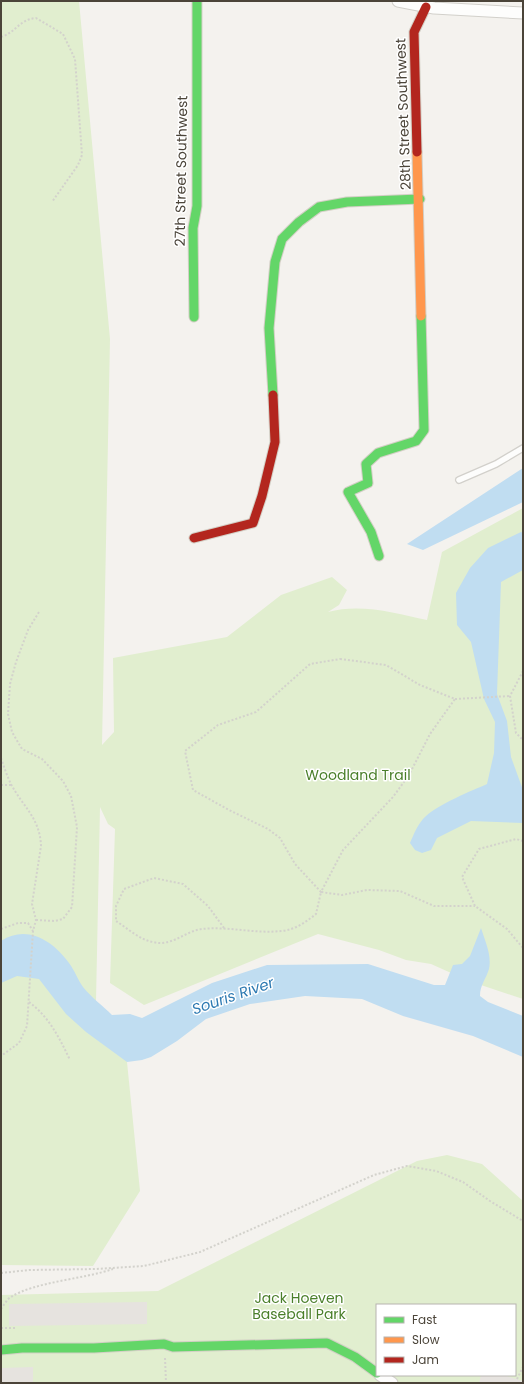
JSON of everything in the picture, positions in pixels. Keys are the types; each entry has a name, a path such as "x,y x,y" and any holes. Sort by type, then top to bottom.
{"street":[{"name":"27th Street Southwest","path":"194,317 193,228 197,206 198,1"},
{"path":"398,1 426,7 523,14"},
{"name":"28th Street Southwest","path":"379,556 371,532 348,492 368,483 366,464 378,453 416,441 424,430 419,265 420,199 414,32 426,7"},
{"path":"194,538 253,523 262,496 274,442 269,328 275,262 282,239 299,222 319,207 347,202 420,199"},
{"path":"1,1350 22,1348 94,1348 164,1344 173,1347 327,1343 355,1357 376,1372"},
{"path":"382,1376 392,1383"}],"lane":[{"path":"459,480 496,464 523,448"}],"path":[{"path":"1,37 10,33 23,21 36,18 63,34 75,59 82,154 78,165 52,202"},
{"path":"36,920 55,921 63,919 72,907 77,827 71,796 63,780 42,759 22,749 12,732 8,714 10,684 16,662 28,630 39,612"},
{"path":"475,906 434,906 400,891 367,890 342,895 321,892 295,864 280,838 268,829 228,810 193,790 185,751 218,724 256,712 310,664 340,659 386,665 420,685 455,699 510,696"},
{"path":"523,671 510,696 516,733 523,740"},
{"path":"224,928 208,906 183,884 154,878 124,889 116,906 116,921 132,932 153,942 173,941 200,929 224,928 282,931 301,925 316,914 321,892 343,850 397,791 409,774 430,734 455,699"},
{"path":"1,758 11,785 33,815 41,837 32,904 36,920 27,1026 19,1043 1,1056"},
{"path":"1,785 11,785"},
{"path":"523,841 516,839 479,849 462,877 475,906 507,929 523,948"},
{"path":"1,929 18,923 28,923 34,931"},
{"path":"29,1002 42,1012 56,1031 70,1060"},
{"path":"1,1273 29,1270 144,1266 200,1252 374,1175 407,1166 436,1171 463,1182 490,1202 523,1221"},
{"path":"1,1308 9,1298 21,1291 96,1275 116,1268"},
{"path":"1,1328 16,1328"},
{"path":"164,1344 166,1383"},
{"path":"517,1379 523,1367"}],"green space":[{"name":"Woodland Trail","path":"1,1 79,1 110,339 102,745 114,732 113,658 227,637 281,595 332,577 347,590 339,605 328,612 353,608 378,610 427,620 442,552 523,508 523,999 469,981 431,964 406,960 379,950 318,934 144,1005 110,983 115,829 108,824 100,807 96,1001 127,1062 140,1191 93,1266 1,1265"},
{"name":"Jack Hoeven Baseball Park","path":"447,1155 482,1164 523,1201 523,1383 1,1383 1,1295 158,1291 417,1161"}],"shaded area":[{"path":"147,1302 147,1324 9,1326 9,1304"},
{"path":"33,1367 33,1383 1,1383 1,1368"},
{"path":"481,1376 506,1376 523,1381 523,1383 479,1383"}],"water":[{"path":"523,468 523,502 423,550 407,544"},
{"path":"521,532 523,533 523,570 501,582 497,694 507,721 511,757 523,790 523,823 471,821 437,838 431,850 422,853 415,850 410,843 421,822 432,811 455,798 487,784 494,753 495,722 484,699 471,642 457,625 456,593 470,568 488,548"},
{"name":"Souris River","path":"481,928 488,948 490,964 488,973 483,982 480,996 488,1002 523,1016 523,1057 473,1036 403,1016 362,999 305,996 250,1004 206,1019 177,1041 151,1057 127,1062 86,1032 66,1014 39,979 17,976 1,983 1,941 11,936 20,934 39,937 63,955 83,987 112,1015 130,1014 142,1018 212,983 267,965 368,964 434,985 445,985 453,965 462,964 470,956"}],"traffic: fast":[{"path":"194,317 193,228 197,206 197,1"},
{"path":"273,395 269,328 275,262 282,239 299,222 319,207 347,202 420,199"},
{"path":"379,556 371,532 348,492 368,483 366,464 378,453 416,441 424,430 421,316"},
{"path":"1,1350 22,1348 94,1348 164,1344 173,1347 327,1343 355,1357 376,1372"}],"traffic: slow":[{"path":"417,152 421,316"}],"traffic: jam":[{"path":"417,152 414,32 426,7"},
{"path":"194,538 253,523 262,496 275,442 273,395"}]}
